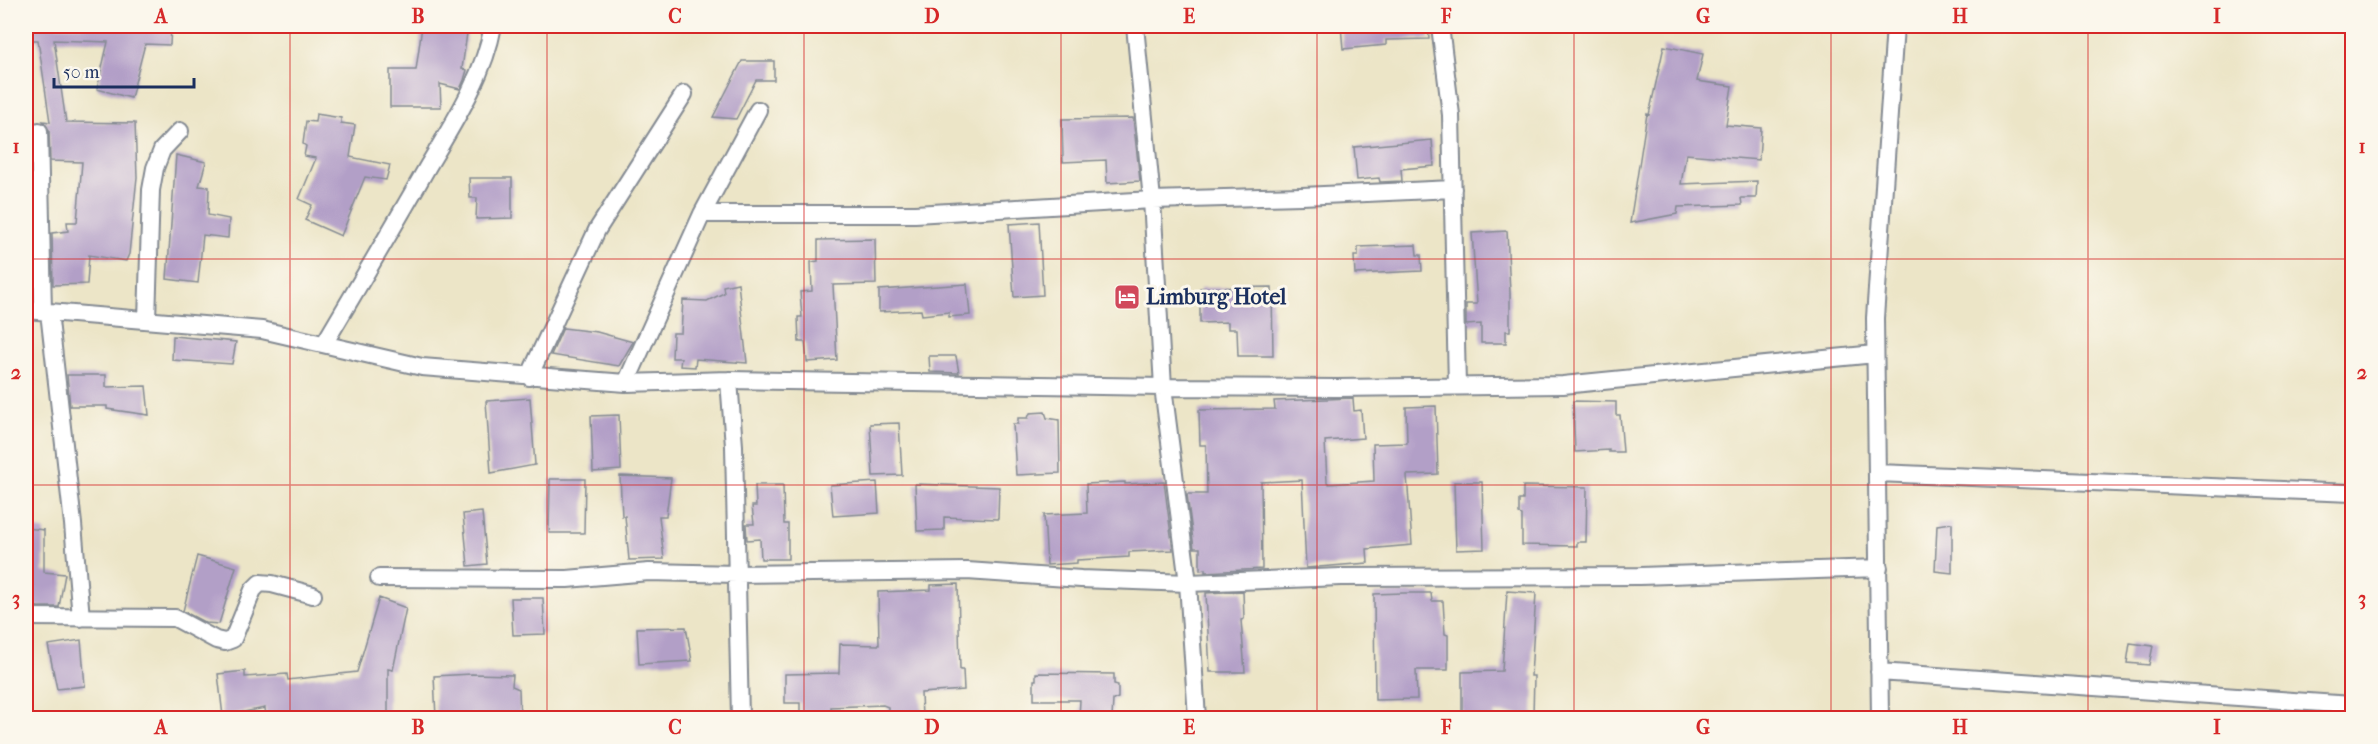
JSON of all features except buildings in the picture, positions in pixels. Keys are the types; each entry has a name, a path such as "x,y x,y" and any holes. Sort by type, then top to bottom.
{"street":[{"path":"324,344 473,85 486,56 493,26"},
{"path":"1135,26 1152,200 1163,387 1188,583 1197,718"},
{"path":"1440,26 1451,114 1457,386"},
{"path":"1880,718 1875,318 1895,26"},
{"path":"529,377 597,230 684,94"},
{"path":"626,383 702,214 758,110"},
{"path":"39,131 46,311 73,524 81,618"},
{"path":"147,320 152,190 155,168 162,150 180,131"},
{"path":"702,214 915,214 1152,200 1453,189"},
{"path":"26,310 262,330 422,368 626,383 729,380 1163,387 1563,385 1875,354"},
{"path":"729,380 734,446 740,718"},
{"path":"1878,472 2352,493"},
{"path":"379,578 567,579 649,572 737,574 967,571 1081,579 1188,583 1341,577 1640,576 1879,568"},
{"path":"26,617 175,618 216,640 225,642 233,639 253,590 260,583 313,595"},
{"path":"1879,672 2352,705"}],"place":[{"name":"Limburg Hotel","path":"1127,297"}]}
